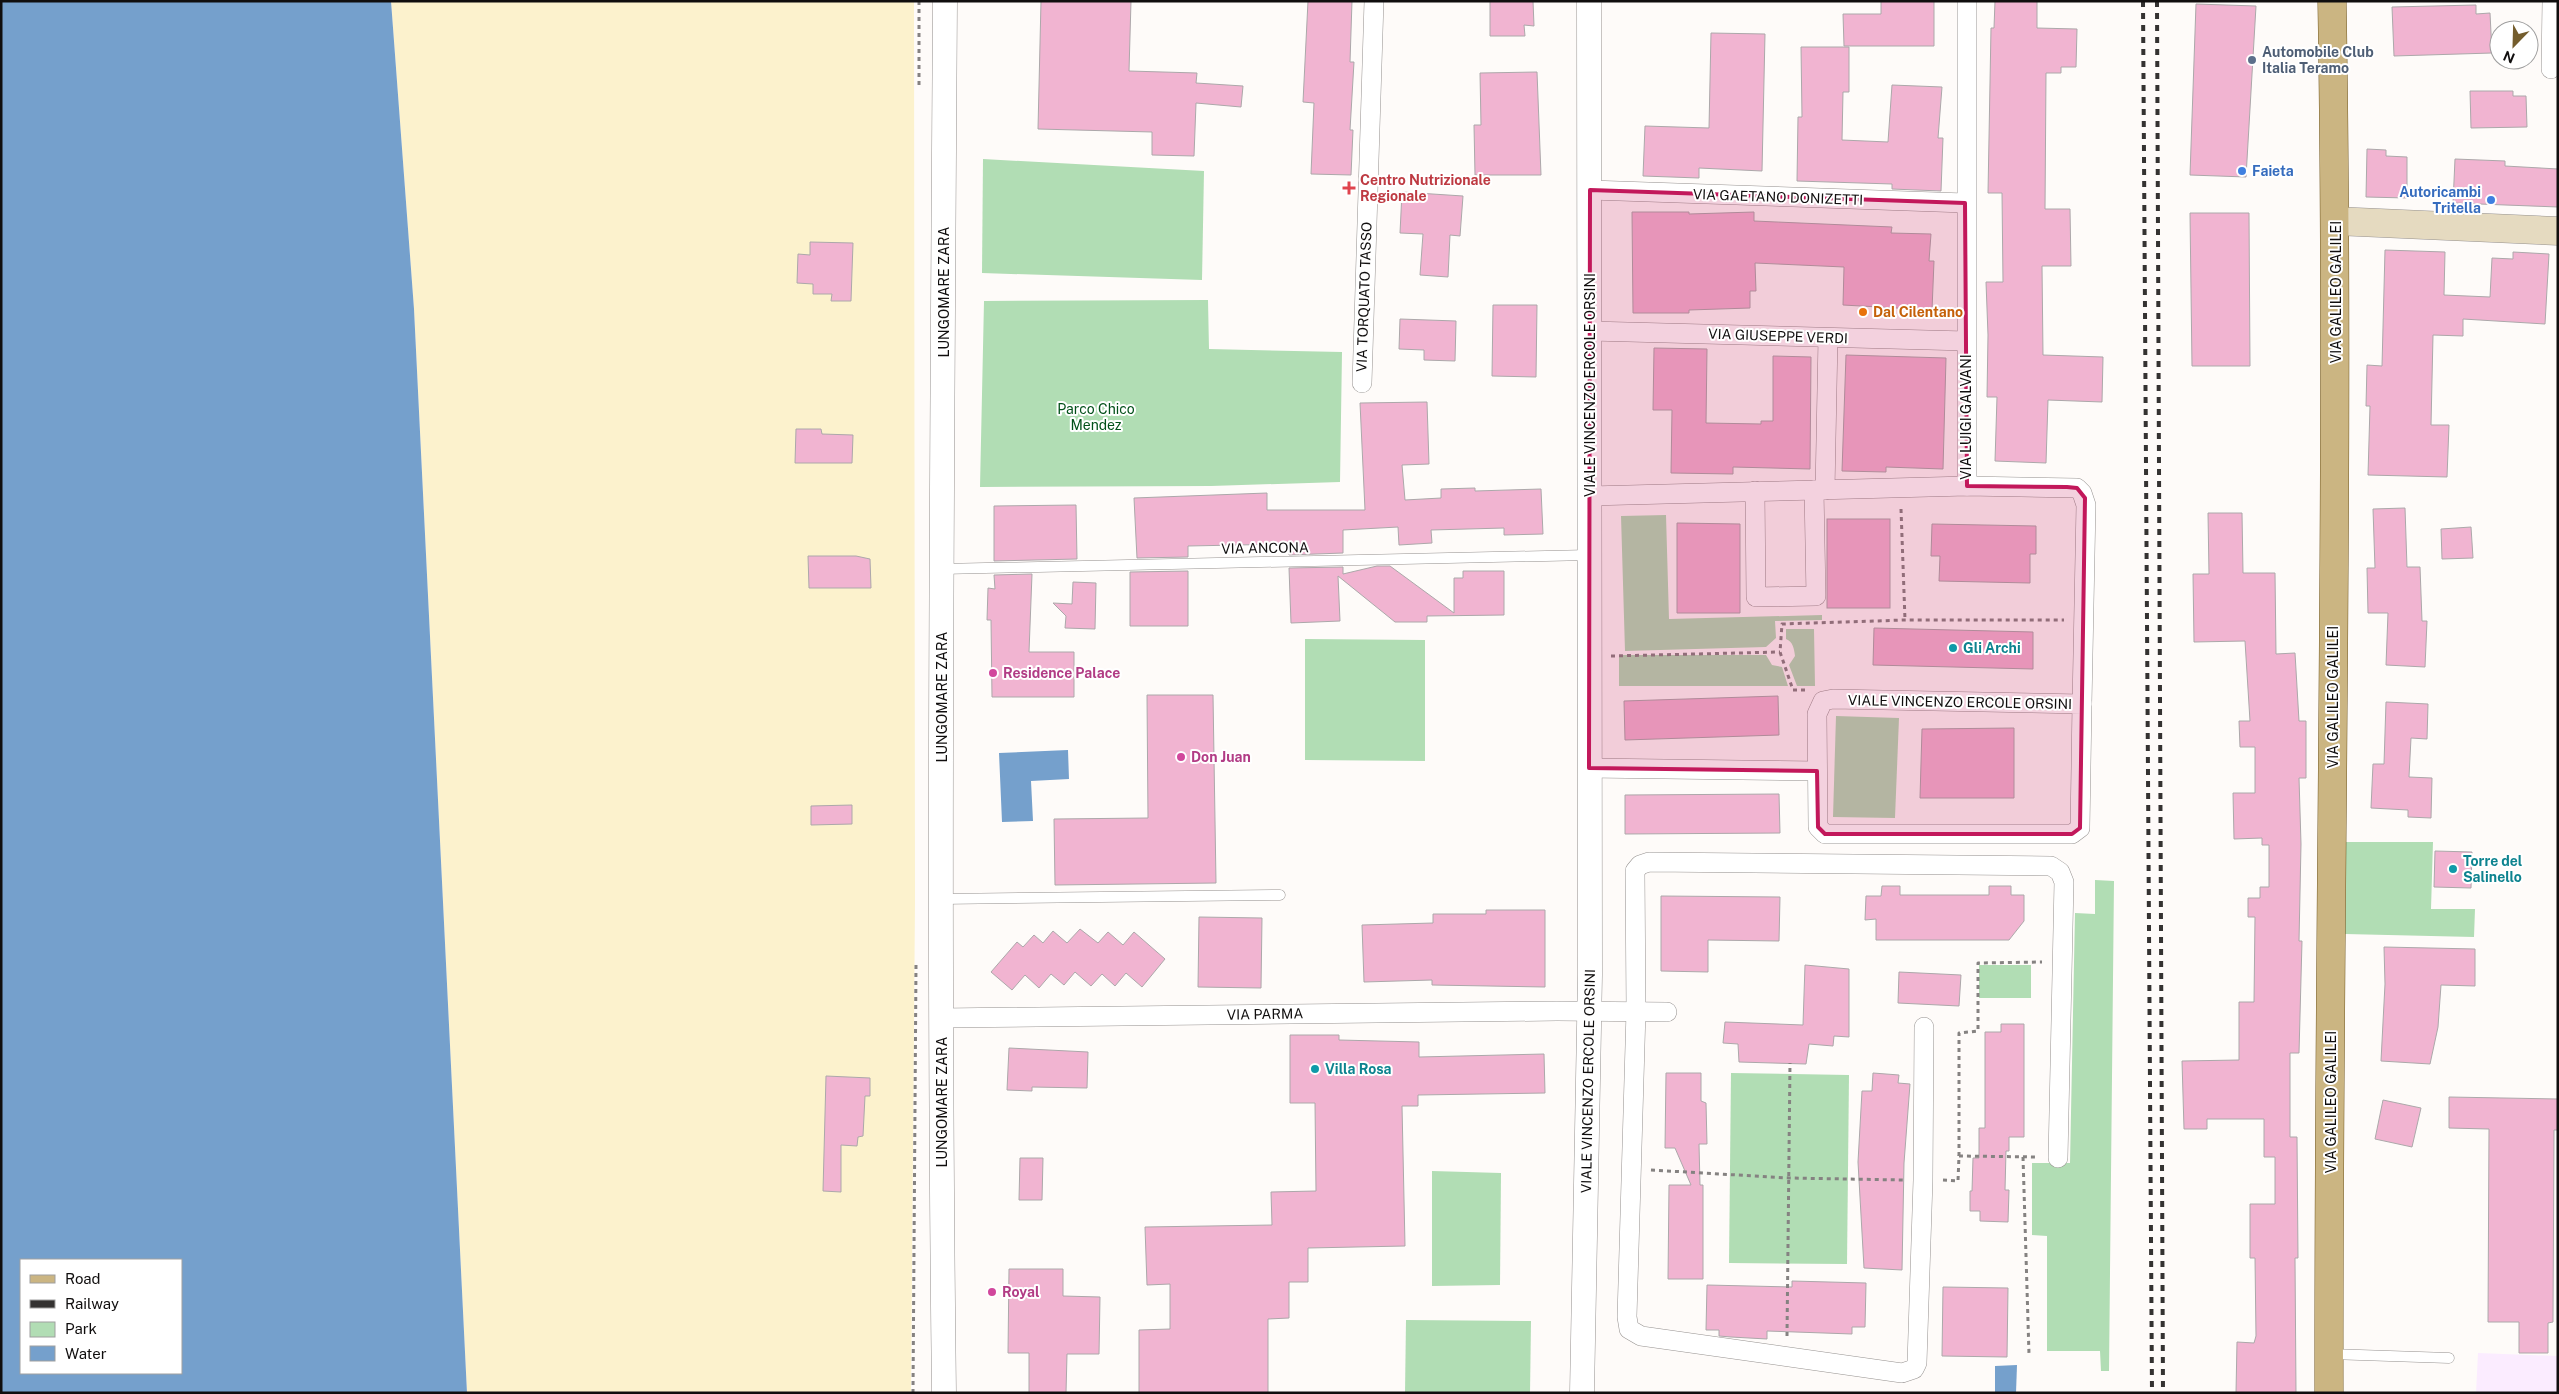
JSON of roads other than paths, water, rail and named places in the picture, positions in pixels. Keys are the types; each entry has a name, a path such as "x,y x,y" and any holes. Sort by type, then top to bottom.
{"main road":[{"name":"VIA GALILEO GALILEI","path":"2329,1393 2335,221 2332,1"},
{"path":"2335,221 2558,231"}],"street":[{"name":"LUNGOMARE ZARA","path":"944,1393 941,569 945,1"},
{"name":"VIA TORQUATO TASSO","path":"1362,383 1374,1"},
{"name":"VIALE VINCENZO ERCOLE ORSINI","path":"1582,1393 1589,1011 1590,190 1588,1"},
{"name":"VIA LUIGI GALVANI","path":"1590,496 1967,486 1966,203 1968,1"},
{"path":"2551,69 2552,1"},
{"name":"VIA GAETANO DONIZETTI","path":"1590,190 1966,203"},
{"name":"VIA GIUSEPPE VERDI","path":"1590,331 1966,341"},
{"path":"1755,491 1756,597 1816,596 1828,338"},
{"path":"1967,486 2066,487 2076,488 2082,492 2086,505 2082,704"},
{"name":"VIALE VINCENZO ERCOLE ORSINI","path":"1834,699 2082,704 2081,817 2080,828 2072,834 1825,834 1818,827 1817,714 1823,701 1834,699"},
{"path":"1589,768 1817,771"},
{"path":"1924,1027 1923,1180 1917,1363 1914,1369 1902,1373 1641,1336 1629,1329 1627,1317 1636,1011 1635,871 1640,865 1649,862 2052,866 2060,872 2064,882 2058,1158"},
{"name":"VIA PARMA","path":"942,1018 1589,1011 1667,1012"}],"lane":[{"name":"VIA ANCONA","path":"941,569 1589,556"},
{"path":"941,899 1280,895"},
{"path":"2329,1354 2449,1358"}],"water":[{"path":"1,1 391,1 414,309 467,1393 1,1393"},
{"path":"1068,750 1069,779 1031,781 1033,821 1002,822 999,753"},
{"path":"2017,1365 2016,1393 1995,1393 1995,1366"}],"railway":[{"path":"2143,1 2152,1393"},
{"path":"2157,1 2163,1393"}],"place":[{"name":"Automobile Club Italia Teramo","path":"2252,60"},
{"name":"Faieta","path":"2242,171"},
{"name":"Centro Nutrizionale Regionale","path":"1349,188"},
{"name":"Autoricambi Tritella","path":"2491,200"},
{"name":"Dal Cilentano","path":"1863,312"},
{"name":"Gli Archi","path":"1953,648"},
{"name":"Residence Palace","path":"993,673"},
{"name":"Don Juan","path":"1181,757"},
{"name":"Torre del Salinello","path":"2453,869"},
{"name":"Villa Rosa","path":"1315,1069"},
{"name":"Royal","path":"992,1292"}],"park label":[{"name":"Parco Chico Mendez","path":"1096,418"}]}
